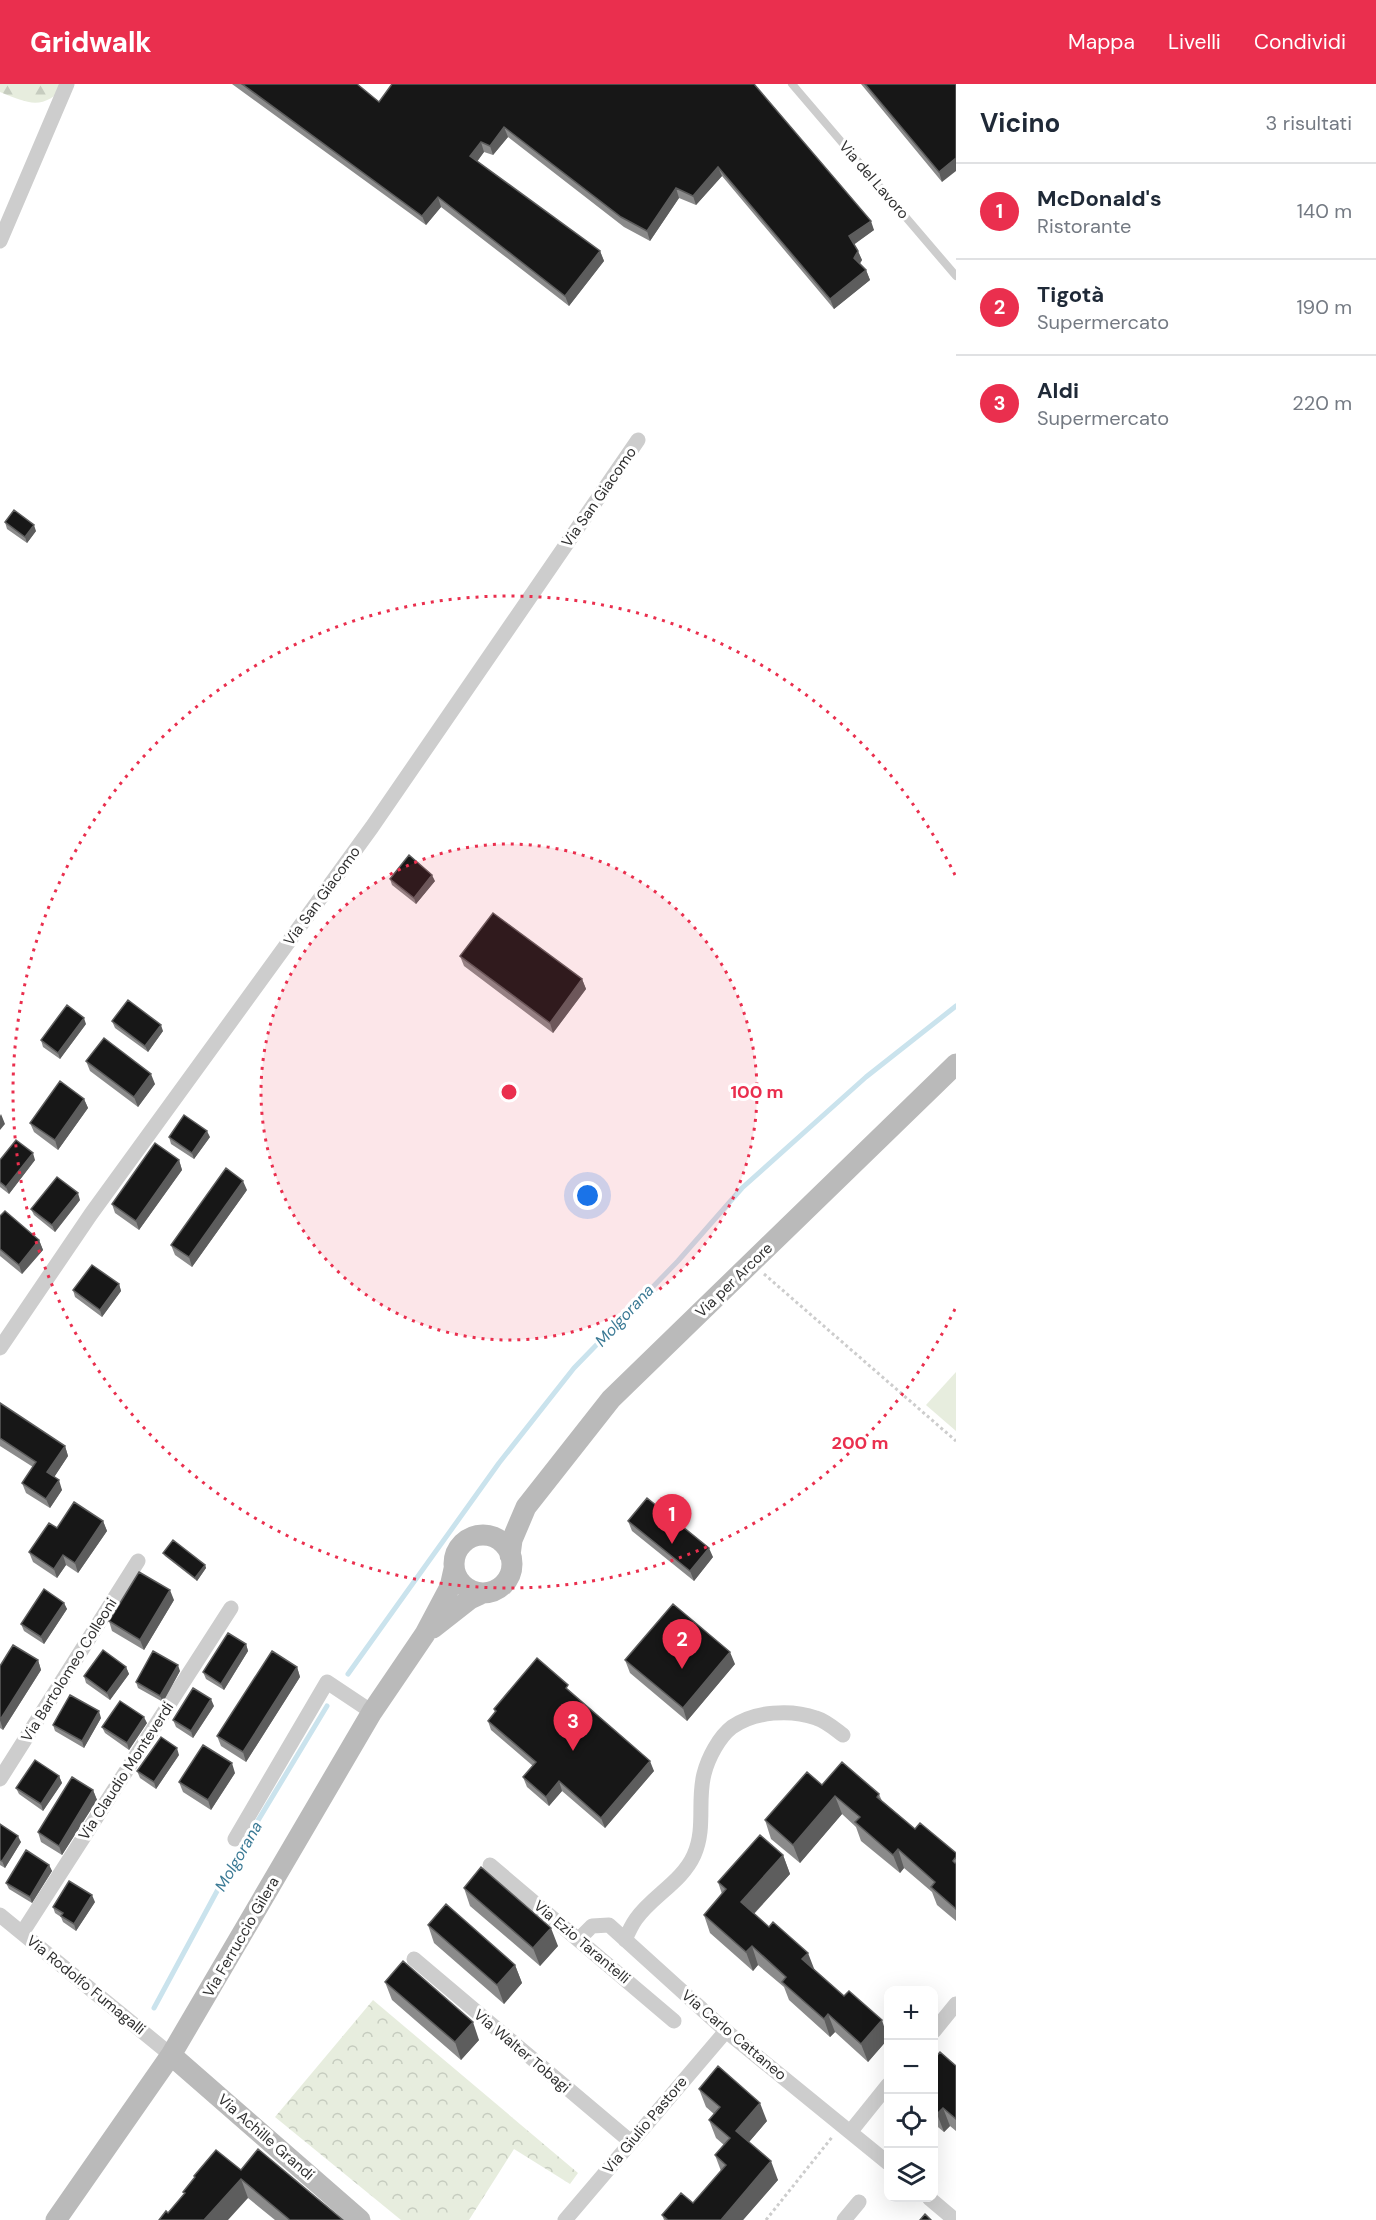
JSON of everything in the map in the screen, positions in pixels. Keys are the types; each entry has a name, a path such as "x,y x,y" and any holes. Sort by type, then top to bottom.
{"main road":[{"name":"Via per Arcore","path":"510,1555 512,1540 526,1507 610,1399 956,1064"},
{"name":"Via per Arcore","path":"486,1535 526,1507"},
{"path":"486,1535 500,1541 510,1555"},
{"name":"Via Ferruccio Gilera","path":"56,2220 171,2055 372,1713 420,1641 450,1587 455,1554 459,1547 471,1537 486,1535"},
{"name":"Via Ferruccio Gilera","path":"420,1641 470,1599 492,1591 506,1581 512,1564 510,1555"},
{"path":"454,1569 456,1576 466,1588 483,1593"},
{"name":"Via Achille Grandi","path":"171,2055 360,2220"}],"street":[{"path":"0,241 67,84"},
{"name":"Via San Giacomo","path":"0,1348 91,1214 372,827 638,440"},
{"name":"Via Bartolomeo Colleoni","path":"0,1779 138,1561"},
{"name":"Via Claudio Monteverdi","path":"22,1933 231,1608"},
{"path":"235,1839 327,1682 372,1713"},
{"path":"625,1940 636,1919 677,1878 694,1856 702,1828 699,1803 704,1773 712,1751 731,1728 755,1716 793,1712 818,1719 843,1735"},
{"name":"Via Ezio Tarantelli","path":"490,1865 674,2020"},
{"name":"Via Rodolfo Fumagalli","path":"0,1915 171,2055"},
{"name":"Via Carlo Cattaneo","path":"579,1939 591,1926 609,1925 726,2031 884,2160"},
{"name":"Via Walter Tobagi","path":"414,1959 631,2142"},
{"path":"938,2025 956,2004"},
{"name":"Via Giulio Pastore","path":"565,2220 726,2031"},
{"path":"846,2128 884,2089"},
{"path":"844,2220 859,2202"},
{"path":"934,2202 955,2220"}],"lane":[{"name":"Via del Lavoro","path":"792,84 956,276"}],"path":[{"path":"751,1263 956,1441"},
{"path":"766,2220 846,2128"}],"green space":[{"path":"0,84 67,84 51,98 36,103 20,100 0,92"},
{"path":"956,1372 956,1431 926,1405"},
{"path":"373,2000 578,2173 570,2184 514,2149 469,2220 401,2220 275,2117"}],"building":[{"path":"242,84 357,84 379,102 392,84 754,84 871,221 849,236 858,251 854,258 866,270 830,299 718,167 693,196 676,188 647,231 621,217 504,127 490,146 481,142 470,156 600,251 565,296 438,197 422,216"},
{"path":"865,84 956,84 956,158 939,172"},
{"path":"14,510 34,525 25,537 5,522"},
{"path":"409,855 432,875 414,898 390,879"},
{"path":"493,913 582,979 550,1023 460,956"},
{"path":"128,1000 161,1025 145,1046 112,1021"},
{"path":"67,1005 84,1018 58,1053 41,1040"},
{"path":"104,1038 151,1074 134,1097 86,1061"},
{"path":"60,1081 84,1099 55,1140 30,1123"},
{"path":"184,1115 207,1131 192,1153 169,1137"},
{"path":"16,1140 33,1153 6,1187 0,1182 0,1160"},
{"path":"155,1143 179,1160 136,1221 112,1204"},
{"path":"226,1168 243,1181 189,1257 171,1245"},
{"path":"57,1177 78,1193 52,1225 31,1209"},
{"path":"5,1211 39,1240 19,1265 0,1249 0,1216"},
{"path":"92,1265 119,1284 100,1310 73,1290"},
{"path":"0,1403 65,1446 47,1472 59,1480 46,1499 22,1483 36,1462 0,1438"},
{"path":"647,1498 709,1548 690,1571 628,1521"},
{"path":"74,1502 103,1521 75,1563 63,1555 54,1569 29,1552 49,1523 57,1528"},
{"path":"173,1540 205,1565 195,1578 163,1553"},
{"path":"139,1572 170,1590 140,1640 109,1621"},
{"path":"44,1589 64,1603 41,1637 21,1624"},
{"path":"673,1604 730,1652 683,1708 625,1660"},
{"path":"228,1633 246,1644 221,1684 203,1672"},
{"path":"13,1645 38,1660 0,1720 0,1666"},
{"path":"103,1650 126,1667 107,1693 84,1676"},
{"path":"153,1651 178,1665 160,1696 136,1682"},
{"path":"272,1651 297,1667 243,1752 217,1736"},
{"path":"537,1658 568,1685 566,1688 650,1761 601,1818 559,1781 546,1797 523,1777 536,1762 488,1721 496,1711 494,1709"},
{"path":"193,1688 211,1699 191,1731 173,1720"},
{"path":"70,1695 99,1711 82,1741 53,1725"},
{"path":"120,1701 144,1717 127,1743 102,1727"},
{"path":"161,1737 177,1748 154,1782 137,1771"},
{"path":"203,1745 232,1763 208,1800 179,1782"},
{"path":"35,1760 59,1776 41,1804 16,1788"},
{"path":"842,1762 879,1794 877,1797 915,1829 920,1823 956,1853 953,1861 956,1864 956,1909 931,1887 935,1882 898,1849 893,1855 855,1822 860,1817 835,1796 793,1845 765,1820 807,1772 822,1785"},
{"path":"72,1777 93,1790 59,1846 38,1832"},
{"path":"0,1824 18,1836 2,1861 0,1860"},
{"path":"760,1835 783,1855 741,1902 769,1927 773,1922 808,1953 802,1959 844,1996 849,1991 882,2020 861,2044 828,2014 824,2019 782,1982 786,1977 752,1946 746,1952 704,1915 726,1889 718,1882"},
{"path":"26,1850 49,1865 30,1897 6,1883"},
{"path":"481,1867 551,1928 533,1948 464,1888"},
{"path":"69,1881 92,1895 74,1924 61,1916 63,1913 53,1907"},
{"path":"446,1904 515,1965 497,1985 428,1925"},
{"path":"403,1961 473,2022 455,2042 385,1982"},
{"path":"940,2052 956,2066 956,2119 943,2108 938,2113 938,2054"},
{"path":"718,2066 760,2103 736,2131 771,2161 721,2220 668,2220 662,2215 681,2193 693,2203 726,2165 715,2155 730,2138 709,2120 720,2107 699,2089"},
{"path":"258,2149 343,2220 290,2220 241,2179 204,2220 159,2220 185,2193 183,2192 194,2176 216,2150 241,2170"},
{"path":"925,2214 931,2220 920,2220"}],"waterway":[{"name":"Molgorana","path":"348,1674 499,1463 574,1368 678,1261 742,1188 866,1077 956,1006"},
{"name":"Molgorana","path":"154,2008 230,1867 327,1706"}],"place":[{"name":"McDonald's","path":"672,1544"},
{"name":"Tigotà","path":"682,1669"},
{"name":"Aldi","path":"573,1751"}]}
